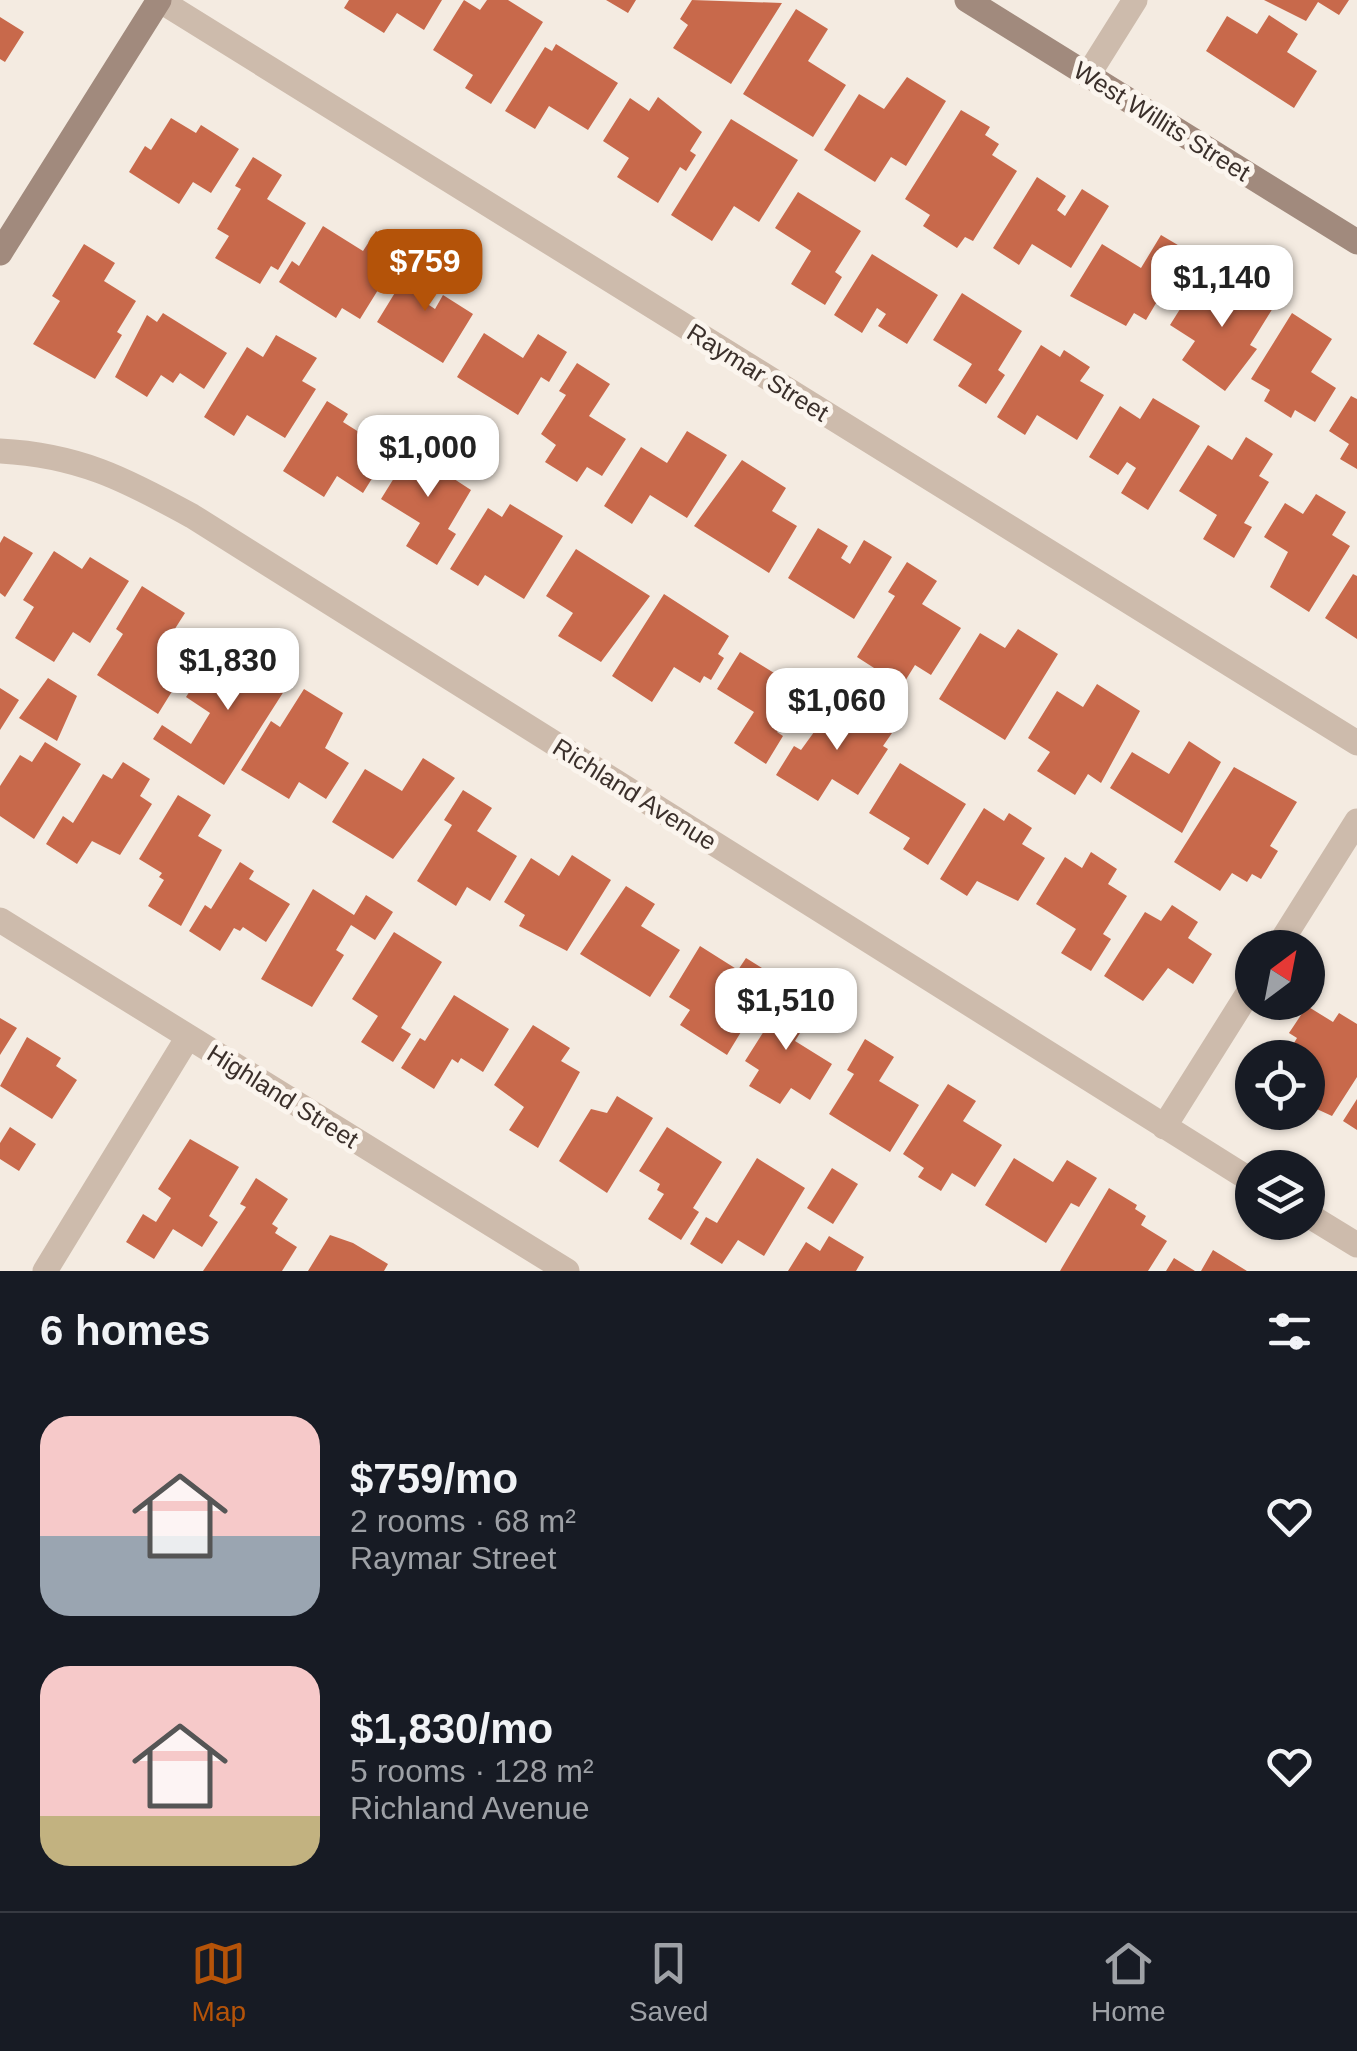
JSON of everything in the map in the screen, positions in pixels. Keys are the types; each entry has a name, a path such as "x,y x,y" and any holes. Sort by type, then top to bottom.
{"street":[{"path":"0,253 159,0"},
{"name":"Raymar Street","path":"159,0 1357,743"},
{"name":"West Willits Street","path":"967,0 1357,242"},
{"path":"1088,75 1135,0"},
{"name":"Richland Avenue","path":"0,451 38,453 115,474 192,516 1235,1171"},
{"path":"1289,930 1357,821"},
{"name":"Highland Street","path":"0,920 567,1271"},
{"path":"1164,1127 1235,1014"},
{"path":"45,1271 188,1037"},
{"path":"1325,1225 1357,1245"}],"building":[{"path":"349,0 442,0 424,30 397,13 384,33 344,8"},
{"path":"464,0 480,10 487,0 508,0 543,22 491,104 465,88 473,75 433,50"},
{"path":"606,0 636,0 628,13"},
{"path":"692,0 782,3 731,84 673,48 688,25 680,19"},
{"path":"1264,0 1349,0 1339,15 1318,2 1306,21"},
{"path":"796,9 828,29 808,61 846,85 813,137 743,94"},
{"path":"1269,15 1298,34 1287,52 1317,71 1294,108 1206,51 1227,16 1257,34"},
{"path":"0,17 24,32 5,62 0,59"},
{"path":"556,44 618,83 588,130 549,106 535,129 505,111 545,47 552,51"},
{"path":"907,77 946,101 906,166 891,157 875,182 824,150 859,94 884,109"},
{"path":"658,97 702,132 690,151 696,155 686,171 680,167 658,203 617,177 629,158 603,141 630,98 649,111"},
{"path":"961,110 990,127 985,135 999,144 992,155 1017,171 973,241 965,237 957,248 923,226 930,215 905,199"},
{"path":"171,118 196,133 201,125 239,149 211,193 193,182 179,204 129,172 145,146 151,150"},
{"path":"731,119 798,160 759,222 734,206 712,241 671,215"},
{"path":"253,157 282,175 267,199 306,223 278,270 271,266 260,284 215,258 229,236 217,229 241,189 235,186"},
{"path":"1037,177 1066,196 1057,210 1065,216 1082,189 1109,206 1071,268 1032,244 1019,265 993,248"},
{"path":"798,192 861,231 835,272 842,277 825,305 791,284 811,251 775,228"},
{"path":"323,226 363,251 376,231 404,248 360,319 342,308 336,318 279,282 292,261 299,266"},
{"path":"1161,235 1193,254 1176,281 1171,278 1146,320 1134,313 1126,326 1070,296 1102,244 1141,268"},
{"path":"84,244 115,263 104,281 136,301 117,332 122,335 95,379 33,344 60,301 52,296"},
{"path":"872,254 938,295 907,344 878,326 886,314 877,308 862,333 834,315"},
{"path":"415,260 442,277 426,303 435,309 443,295 473,314 443,363 377,322"},
{"path":"1236,279 1276,303 1250,345 1257,349 1225,391 1182,360 1195,341 1170,325 1197,282 1224,299"},
{"path":"962,293 1022,331 998,370 1005,375 986,404 958,386 972,364 933,340"},
{"path":"163,313 227,353 204,389 180,373 173,383 161,375 147,397 115,377 147,315 157,322"},
{"path":"1292,313 1332,339 1311,372 1336,388 1315,422 1295,410 1291,418 1264,401 1270,390 1251,379"},
{"path":"484,333 523,358 538,334 567,352 549,382 541,377 518,415 457,377"},
{"path":"276,335 317,358 302,381 316,389 285,438 247,415 234,436 204,417 247,347 263,357"},
{"path":"1041,345 1060,357 1064,350 1090,367 1080,381 1104,395 1077,440 1037,415 1025,435 997,417"},
{"path":"577,363 610,384 589,416 626,439 602,476 587,467 577,482 545,462 556,445 541,434 566,395 559,391"},
{"path":"1351,396 1357,399 1357,469 1340,459 1349,444 1329,431"},
{"path":"1153,398 1200,426 1148,510 1121,493 1136,468 1127,462 1118,475 1089,457 1120,406 1140,419"},
{"path":"327,401 348,414 343,422 389,451 363,493 337,476 324,497 283,471"},
{"path":"687,431 727,455 687,518 650,495 632,524 604,506 641,447 667,463"},
{"path":"1246,437 1273,454 1259,476 1269,482 1244,523 1252,527 1234,558 1203,539 1217,515 1179,491 1208,445 1232,460"},
{"path":"417,441 455,464 448,475 471,490 448,529 456,534 437,565 406,546 420,523 381,499"},
{"path":"742,460 786,488 772,511 797,526 769,573 694,526"},
{"path":"1316,494 1346,512 1332,535 1350,546 1309,612 1270,587 1288,552 1264,537 1285,503 1303,514"},
{"path":"510,504 563,536 524,599 485,575 478,586 450,569 488,508 502,517"},
{"path":"818,528 848,546 841,558 850,564 864,540 892,557 854,619 788,578"},
{"path":"4,536 33,553 5,597 0,593 0,543"},
{"path":"576,549 650,596 601,662 558,636 573,613 546,596"},
{"path":"54,551 82,569 90,557 129,581 90,643 73,632 54,662 15,638 34,607 23,600"},
{"path":"907,562 937,581 922,604 961,628 931,675 915,665 902,686 857,657 895,596 888,592"},
{"path":"1353,574 1357,576 1357,639 1325,618"},
{"path":"142,586 185,613 171,635 197,651 158,714 97,675 123,634 116,629"},
{"path":"664,594 729,636 718,654 724,658 711,680 704,676 700,683 674,667 652,702 612,676"},
{"path":"1018,629 1058,654 1005,740 939,699 980,633 1005,648"},
{"path":"252,651 293,677 224,785 153,739 162,725 191,744 210,713 186,697 213,655 240,671"},
{"path":"740,652 803,691 777,732 783,736 766,764 734,743 754,712 717,689"},
{"path":"48,678 77,696 57,741 19,718"},
{"path":"1097,684 1140,711 1101,783 1088,774 1075,795 1037,771 1050,752 1028,738 1057,691 1083,707"},
{"path":"0,688 19,700 0,730"},
{"path":"304,689 343,713 325,748 349,763 326,799 299,782 289,799 241,770 271,721 280,727"},
{"path":"838,699 892,733 883,746 888,749 858,795 832,779 818,801 776,775 794,746 801,750"},
{"path":"1189,741 1221,762 1182,833 1110,788 1132,752 1169,774"},
{"path":"45,742 81,764 34,839 0,816 0,786 20,755 32,762"},
{"path":"423,758 455,778 393,859 332,822 365,769 402,791"},
{"path":"123,762 150,779 140,796 152,804 120,855 92,841 77,864 46,844 63,816 73,823 103,774 112,779"},
{"path":"900,763 966,804 928,865 903,849 910,838 869,813"},
{"path":"1234,767 1297,802 1270,846 1278,851 1261,879 1252,874 1247,882 1232,873 1220,891 1174,862"},
{"path":"463,790 492,808 477,831 517,856 490,901 467,887 456,906 417,881 452,825 444,820"},
{"path":"178,795 211,815 198,836 222,850 181,926 148,906 164,880 159,877 162,873 139,859"},
{"path":"984,808 1004,821 1009,813 1032,828 1022,844 1045,858 1018,901 977,881 967,896 940,879"},
{"path":"1091,852 1117,869 1108,884 1127,896 1103,934 1111,939 1091,971 1061,953 1076,929 1036,904 1065,857 1082,868"},
{"path":"572,855 611,880 567,951 519,926 525,915 504,902 531,858 559,876"},
{"path":"240,862 254,871 249,879 290,904 266,942 243,927 240,931 234,928 220,951 189,931 205,905 211,909"},
{"path":"626,886 655,904 641,926 680,950 650,997 580,954"},
{"path":"313,889 354,915 366,895 393,912 375,940 351,925 336,950 344,955 312,1007 261,979"},
{"path":"1172,905 1198,922 1188,938 1212,954 1193,984 1168,968 1143,1001 1104,976 1145,912 1161,921"},
{"path":"394,932 442,962 401,1028 411,1034 393,1062 361,1042 378,1016 352,999"},
{"path":"700,946 738,970 746,958 775,976 727,1055 680,1025 690,1010 669,997"},
{"path":"782,988 815,1009 795,1041 832,1064 810,1100 791,1088 780,1104 749,1086 759,1070 745,1061 771,1020 766,1016"},
{"path":"454,995 509,1029 483,1072 461,1058 458,1063 452,1059 434,1089 401,1068 420,1038 425,1041"},
{"path":"1339,1013 1357,1024 1357,1077 1332,1116 1325,1113 1325,1040 1296,1040 1289,1033 1298,1020 1325,1017 1333,1022"},
{"path":"0,1018 17,1028 0,1055"},
{"path":"533,1025 570,1048 561,1061 580,1072 538,1148 509,1130 524,1107 494,1085"},
{"path":"27,1037 61,1058 56,1066 77,1080 52,1119 0,1086"},
{"path":"865,1039 894,1057 879,1081 919,1105 890,1152 829,1114 854,1074 847,1070"},
{"path":"948,1084 976,1101 963,1121 1002,1145 975,1187 952,1173 941,1191 918,1177 924,1168 903,1154"},
{"path":"617,1096 653,1118 607,1193 559,1161 591,1109 607,1113"},
{"path":"1357,1099 1357,1130 1343,1121"},
{"path":"10,1127 36,1144 19,1171 0,1159 0,1143"},
{"path":"667,1127 722,1162 693,1208 699,1212 681,1240 648,1219 664,1194 657,1190 660,1184 639,1171"},
{"path":"190,1139 239,1167 209,1216 218,1222 202,1247 173,1229 154,1259 126,1242 143,1214 156,1222 171,1198 158,1189"},
{"path":"757,1158 805,1188 764,1256 738,1240 722,1264 690,1244 706,1217 717,1223"},
{"path":"1014,1158 1053,1182 1067,1160 1097,1178 1079,1207 1071,1203 1046,1243 985,1205"},
{"path":"832,1168 858,1184 833,1224 807,1208"},
{"path":"256,1178 288,1199 272,1224 278,1228 275,1233 297,1247 282,1271 203,1271 246,1207 240,1204"},
{"path":"1109,1188 1137,1205 1135,1209 1146,1216 1141,1225 1167,1241 1148,1271 1060,1271"},
{"path":"330,1235 353,1243 388,1264 384,1271 308,1271"},
{"path":"829,1236 864,1257 856,1271 788,1271 806,1242 820,1251"},
{"path":"1213,1250 1247,1271 1201,1271"},
{"path":"1174,1258 1195,1271 1166,1271"}]}
